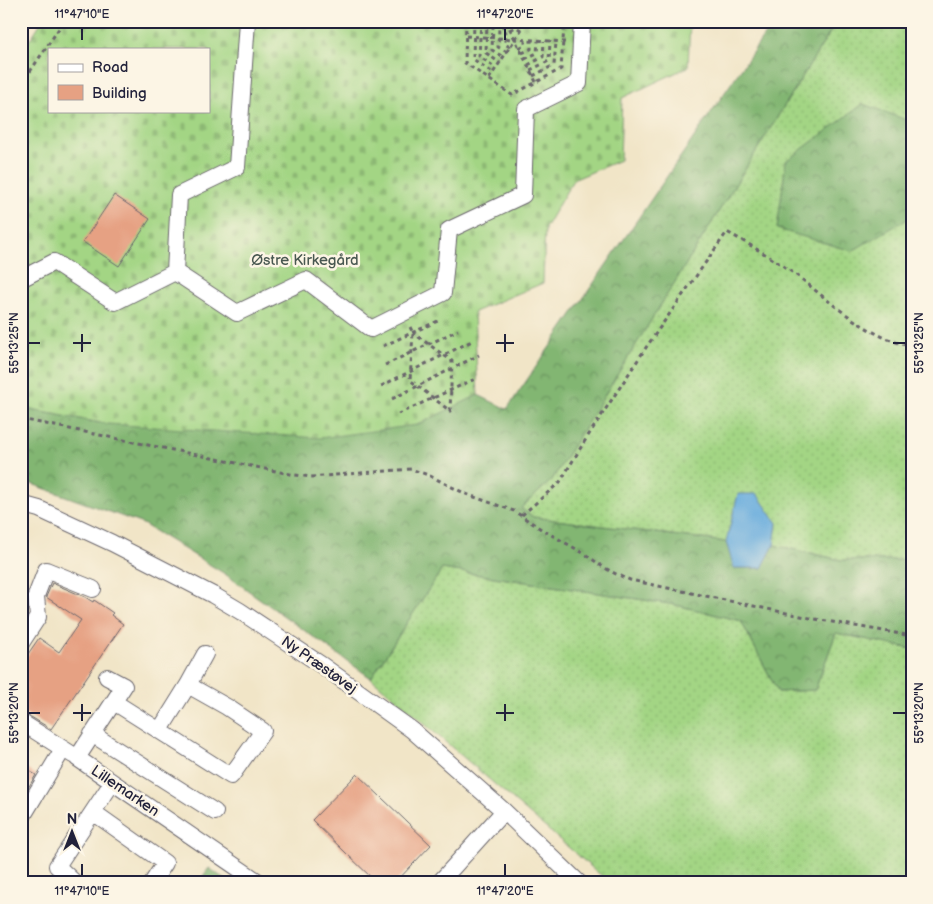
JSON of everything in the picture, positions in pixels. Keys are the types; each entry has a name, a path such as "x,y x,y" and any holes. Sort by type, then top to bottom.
{"street":[{"path":"175,272 179,195 238,167 247,21"},
{"path":"175,272 238,313 306,280 371,329 443,293 449,230 523,195 526,109 579,83 582,21"},
{"path":"21,279 54,262 115,302 175,272"},
{"name":"Ny Præstøvej","path":"21,504 38,509 112,543 213,595 323,666 412,730 504,811 579,883"},
{"path":"21,643 38,618 36,596 46,570 93,589"},
{"path":"160,730 205,654"},
{"name":"Lillemarken","path":"107,676 124,686 92,734 70,754 260,883"},
{"path":"114,702 231,776 263,731 188,685"},
{"path":"21,722 70,754 21,819"},
{"path":"92,734 215,812"},
{"path":"75,883 57,866 112,783"},
{"path":"439,883 504,811"},
{"path":"93,812 165,864 152,883"}],"path":[{"path":"21,85 64,21"},
{"path":"466,21 465,62 512,95 561,69 564,21"},
{"path":"474,21 473,59 493,73"},
{"path":"481,21 480,56 496,68"},
{"path":"487,21 486,53 500,62"},
{"path":"500,21 493,25 492,50 503,58"},
{"path":"507,52 498,47 499,28 514,21"},
{"path":"489,79 526,23 518,21"},
{"path":"507,23 536,82"},
{"path":"510,47 505,44 505,32 516,27 521,30"},
{"path":"466,36 563,42"},
{"path":"519,48 525,46 525,40"},
{"path":"522,54 531,49 531,40"},
{"path":"525,59 537,53 538,41"},
{"path":"528,65 543,57 544,41"},
{"path":"530,70 549,61 550,42"},
{"path":"533,76 554,65 556,42"},
{"path":"522,515 560,482 586,438 647,346 728,232 790,272 866,328 900,344 912,346"},
{"path":"403,313 413,333 452,361 450,411 410,380 413,333"},
{"path":"384,346 440,320"},
{"path":"385,365 458,330"},
{"path":"381,386 474,340"},
{"path":"392,398 480,355"},
{"path":"398,414 475,379"},
{"path":"21,419 294,475 312,477 412,469 466,494 522,515 541,529 585,554 603,567 630,580 798,615 912,636"}],"green space":[{"name":"Østre Kirkegård","path":"42,21 690,21 688,67 622,98 620,160 573,180 545,228 543,283 474,312 478,395 417,425 320,438 107,424 21,408 21,53"},
{"path":"774,21 837,21 552,480 521,508 533,517 726,542 735,568 762,568 774,545 841,560 912,560 912,649 836,633 815,690 778,692 741,621 676,605 442,569 371,678 225,574 143,524 21,480 21,408 107,424 417,425 478,395 507,409"},
{"path":"837,21 912,21 912,560 841,560 774,545 777,523 738,495 726,542 533,517 521,508 552,479"},
{"path":"863,104 912,122 911,217 852,251 777,229 786,161"},
{"path":"442,569 676,605 741,621 778,692 815,690 836,633 912,649 912,883 610,883 371,678"},
{"path":"209,868 230,883 198,883"}],"water":[{"path":"738,494 757,494 777,523 774,545 762,568 734,568 726,542"}],"building":[{"path":"114,195 150,219 119,266 83,242"},
{"path":"52,583 93,602 94,600 113,613 111,615 123,624 51,729 21,712 21,664 39,638 59,652 81,620 46,597"},
{"path":"21,766 36,775 21,799"},
{"path":"357,774 431,845 395,883 377,883 312,820"}]}
